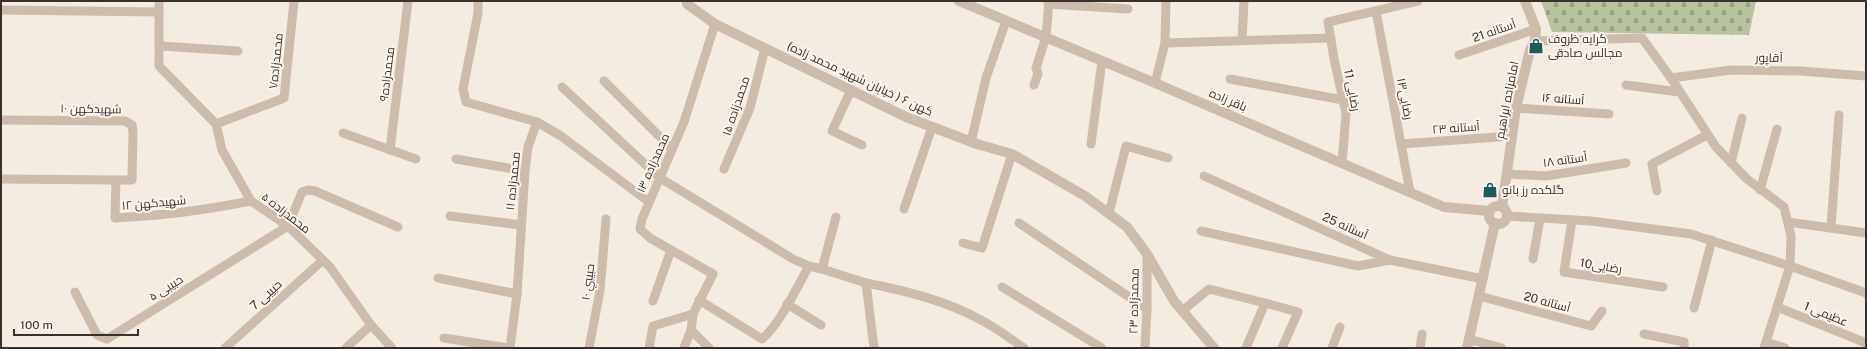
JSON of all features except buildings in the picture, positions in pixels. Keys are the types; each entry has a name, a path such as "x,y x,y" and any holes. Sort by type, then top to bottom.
{"street":[{"path":"159,1 159,66 216,124"},
{"name":"محمدزاده۷","path":"216,124 284,98 294,1"},
{"name":"محمدزاده۹","path":"390,150 408,1"},
{"path":"478,1 478,13 463,89 466,102 537,122 561,136 649,202"},
{"name":"کهن ۶ ( خیابان شهید محمد زاده)","path":"687,1 687,4 715,24 906,117 972,142 1012,154 1086,196 1127,227 1147,254 1174,302 1214,348"},
{"name":"باقر زاده","path":"959,1 1155,82 1444,207 1490,211"},
{"path":"1155,82 1165,43 1166,1"},
{"path":"1242,39 1244,1"},
{"path":"1376,11 1418,1"},
{"name":"امامزاده ابراهیم","path":"1505,211 1516,108 1530,50 1535,41 1536,29 1526,1"},
{"path":"1034,85 1038,74 1036,68 1046,37 1048,2 1128,9"},
{"path":"1,10 159,12"},
{"name":"رضایی 11","path":"1342,163 1346,113 1328,22 1376,11"},
{"name":"رضایی۱۳","path":"1376,11 1410,192"},
{"path":"972,142 986,78 1006,21"},
{"name":"محمدزاده ۱۳","path":"699,300 713,274 650,238 640,229 649,202 684,122 715,24"},
{"name":"آستانه 21","path":"1459,56 1536,29"},
{"path":"1165,43 1242,39 1331,38"},
{"path":"1535,41 1642,38 1671,78 1716,148 1747,179 1784,207 1791,236 1790,266 1765,345 1785,348"},
{"path":"160,46 238,51"},
{"name":"محمدزاده ۱۵","path":"724,169 750,108 765,48"},
{"path":"1091,144 1102,61"},
{"name":"آقاپور","path":"1671,78 1731,70 1800,71 1866,76"},
{"path":"1230,79 1343,100"},
{"path":"604,81 672,149"},
{"path":"1626,85 1679,92"},
{"path":"562,87 660,178 793,259 809,266 866,283 893,288 960,310 978,318 1024,348"},
{"path":"851,90 832,131 862,145"},
{"name":"آستانه ۱۶","path":"1516,108 1609,114"},
{"path":"1831,228 1839,115"},
{"path":"1731,163 1742,118"},
{"name":"شهیدکهن ۱۰","path":"1,120 125,121 132,125 132,180 116,180"},
{"name":"محمدزاده ۱۱","path":"509,348 517,294 524,171 528,147 537,122"},
{"name":"محمدزاده ۵","path":"216,124 222,150 251,201 288,226 330,267 371,325 392,348"},
{"path":"904,209 932,127"},
{"path":"1760,190 1777,129"},
{"path":"343,133 416,159"},
{"path":"1657,191 1652,164 1707,134"},
{"name":"آستانه ۲۳","path":"1401,144 1512,136"},
{"path":"1109,213 1126,146 1168,158"},
{"path":"963,243 982,248 1012,154"},
{"path":"456,159 524,171"},
{"name":"آستانه ۱۸","path":"1508,174 1546,176 1626,162"},
{"name":"آستانه 25","path":"1204,176 1390,260 1482,279"},
{"path":"1,179 116,180"},
{"name":"شهیدکهن ۱۲","path":"116,180 115,218 150,217 211,209 251,201"},
{"path":"288,226 302,192 308,190 315,191 398,227"},
{"path":"1505,211 1503,223 1495,223 1489,217 1490,211 1494,207 1505,211 1540,218 1572,220 1691,234 1790,266 1866,294"},
{"path":"450,216 521,224"},
{"path":"822,269 836,217"},
{"path":"1533,259 1540,218"},
{"name":"حبيبي ١٠","path":"589,348 600,291 606,219"},
{"name":"رضایی10","path":"1572,220 1564,272 1664,287"},
{"path":"1788,222 1866,233"},
{"path":"1019,223 1147,309"},
{"path":"1495,223 1468,344 1502,348"},
{"name":"حبیبی ۵","path":"75,292 97,335 108,339 288,226"},
{"path":"1201,231 1358,266 1390,260"},
{"path":"1694,308 1712,240"},
{"path":"654,301 671,250"},
{"name":"محمدزاده ۲۳","path":"1145,348 1147,254"},
{"name":"حبیبی 7","path":"225,348 323,260"},
{"path":"684,348 691,330 693,314 699,300 762,339 768,334 809,266"},
{"path":"438,278 517,294"},
{"path":"866,283 874,348"},
{"path":"1002,287 1102,348"},
{"path":"1182,311 1209,289 1298,312 1282,348"},
{"name":"آستانه 20","path":"1479,296 1590,326 1602,311"},
{"path":"1246,348 1265,303"},
{"path":"787,304 821,325"},
{"name":"عظیمی 1","path":"1777,307 1866,343"},
{"path":"649,348 653,326 693,314"},
{"path":"346,348 371,325"},
{"path":"1332,348 1340,327"},
{"path":"691,330 709,348"},
{"path":"1420,348 1422,334"},
{"path":"1644,334 1684,342 1684,348"},
{"path":"444,338 509,348"}],"green space":[{"path":"1541,1 1756,1 1749,35 1552,32"}],"place":[{"name":"کرایه ظروف مجالس صادقی","path":"1536,46"},
{"name":"گلکده رز بانو","path":"1490,190"}]}
